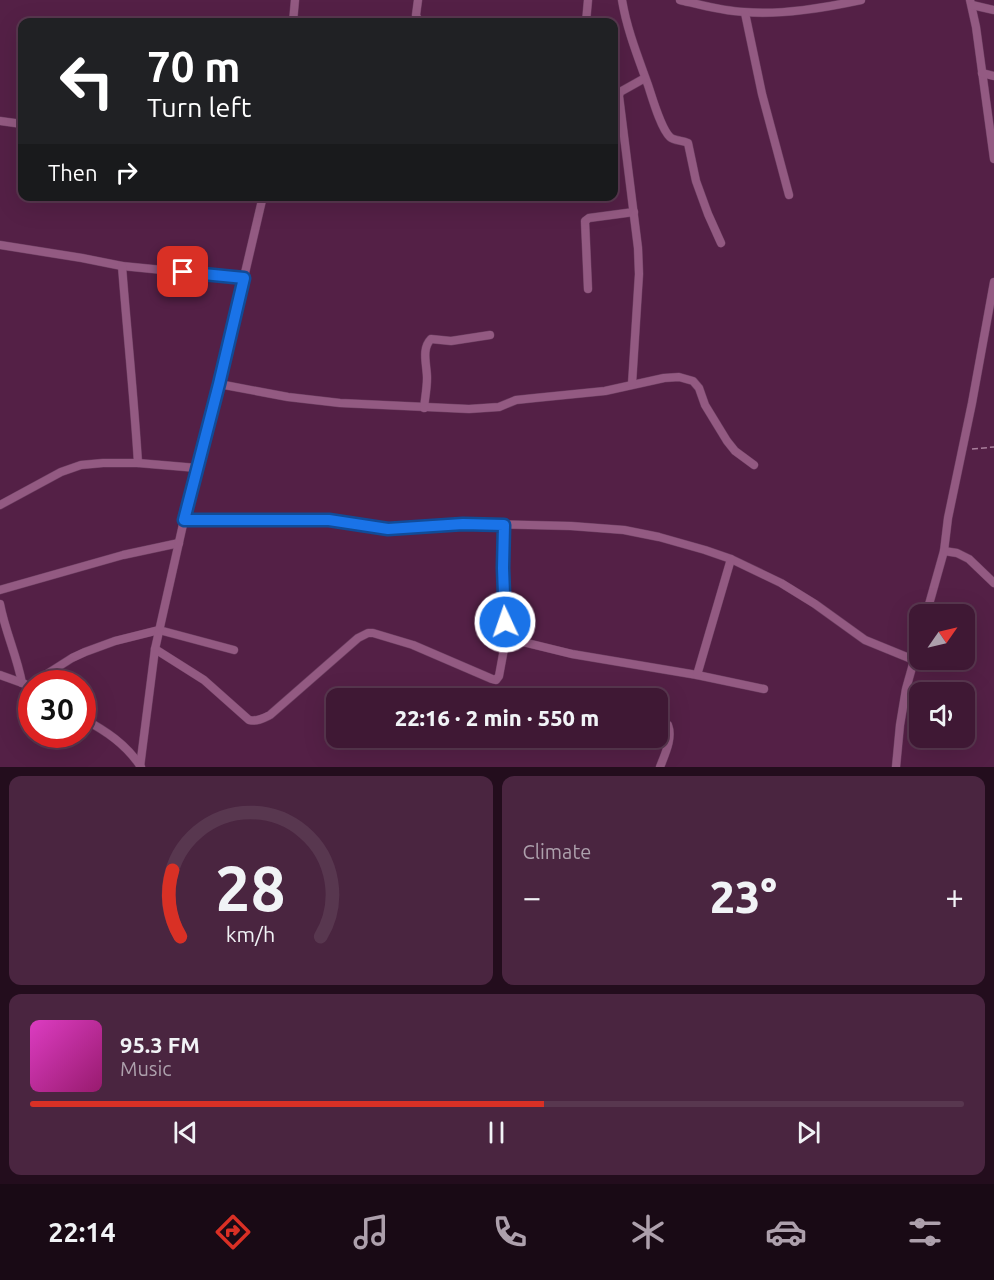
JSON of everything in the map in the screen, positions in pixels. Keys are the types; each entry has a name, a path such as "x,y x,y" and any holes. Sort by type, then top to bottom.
{"street":[{"path":"293,18 295,0"},
{"path":"417,18 418,0"},
{"path":"586,18 588,0"},
{"path":"622,0 631,38 662,125 669,136 688,143 696,181 721,243"},
{"path":"680,0 745,13 787,12 861,0"},
{"path":"994,10 971,2 994,159"},
{"path":"745,13 762,94 789,195"},
{"path":"982,73 994,76"},
{"path":"632,384 639,274 638,248 619,96 620,92 645,78"},
{"path":"0,121 18,123"},
{"path":"140,767 159,630 262,201"},
{"path":"588,289 585,221 589,218 634,212"},
{"path":"0,245 122,266 244,278"},
{"path":"122,266 138,463"},
{"path":"929,604 944,550 948,518 994,282"},
{"path":"424,408 427,377 425,352 428,342 431,339 451,341 490,335"},
{"path":"219,384 288,397 340,403 469,409 499,407 516,400 605,391 632,384 679,377 693,381 699,388 705,405 727,441 735,451 754,465"},
{"path":"0,505 74,466 138,463 197,468"},
{"path":"184,520 329,520 388,529 463,524 624,530 693,546 731,559 781,583 865,640 909,658"},
{"path":"155,649 204,680 253,721 270,715 358,638 368,633 413,645 496,680 499,676 506,638 504,525"},
{"path":"0,590 123,555 179,543"},
{"path":"944,550 969,559 994,584"},
{"path":"697,675 731,559"},
{"path":"0,604 11,644 21,670"},
{"path":"52,670 85,652 115,641 159,630 234,650"},
{"path":"506,638 572,654 764,689"},
{"path":"896,767 906,689 911,670"},
{"path":"0,675 18,682"},
{"path":"96,725 126,747 140,767"},
{"path":"668,725 671,731 668,745"},
{"path":"660,767 667,748"}],"path":[{"path":"962,451 994,447"}],"route":[{"path":"183,272 244,278 184,520 329,520 388,529 463,524 504,525 505,622"}]}
